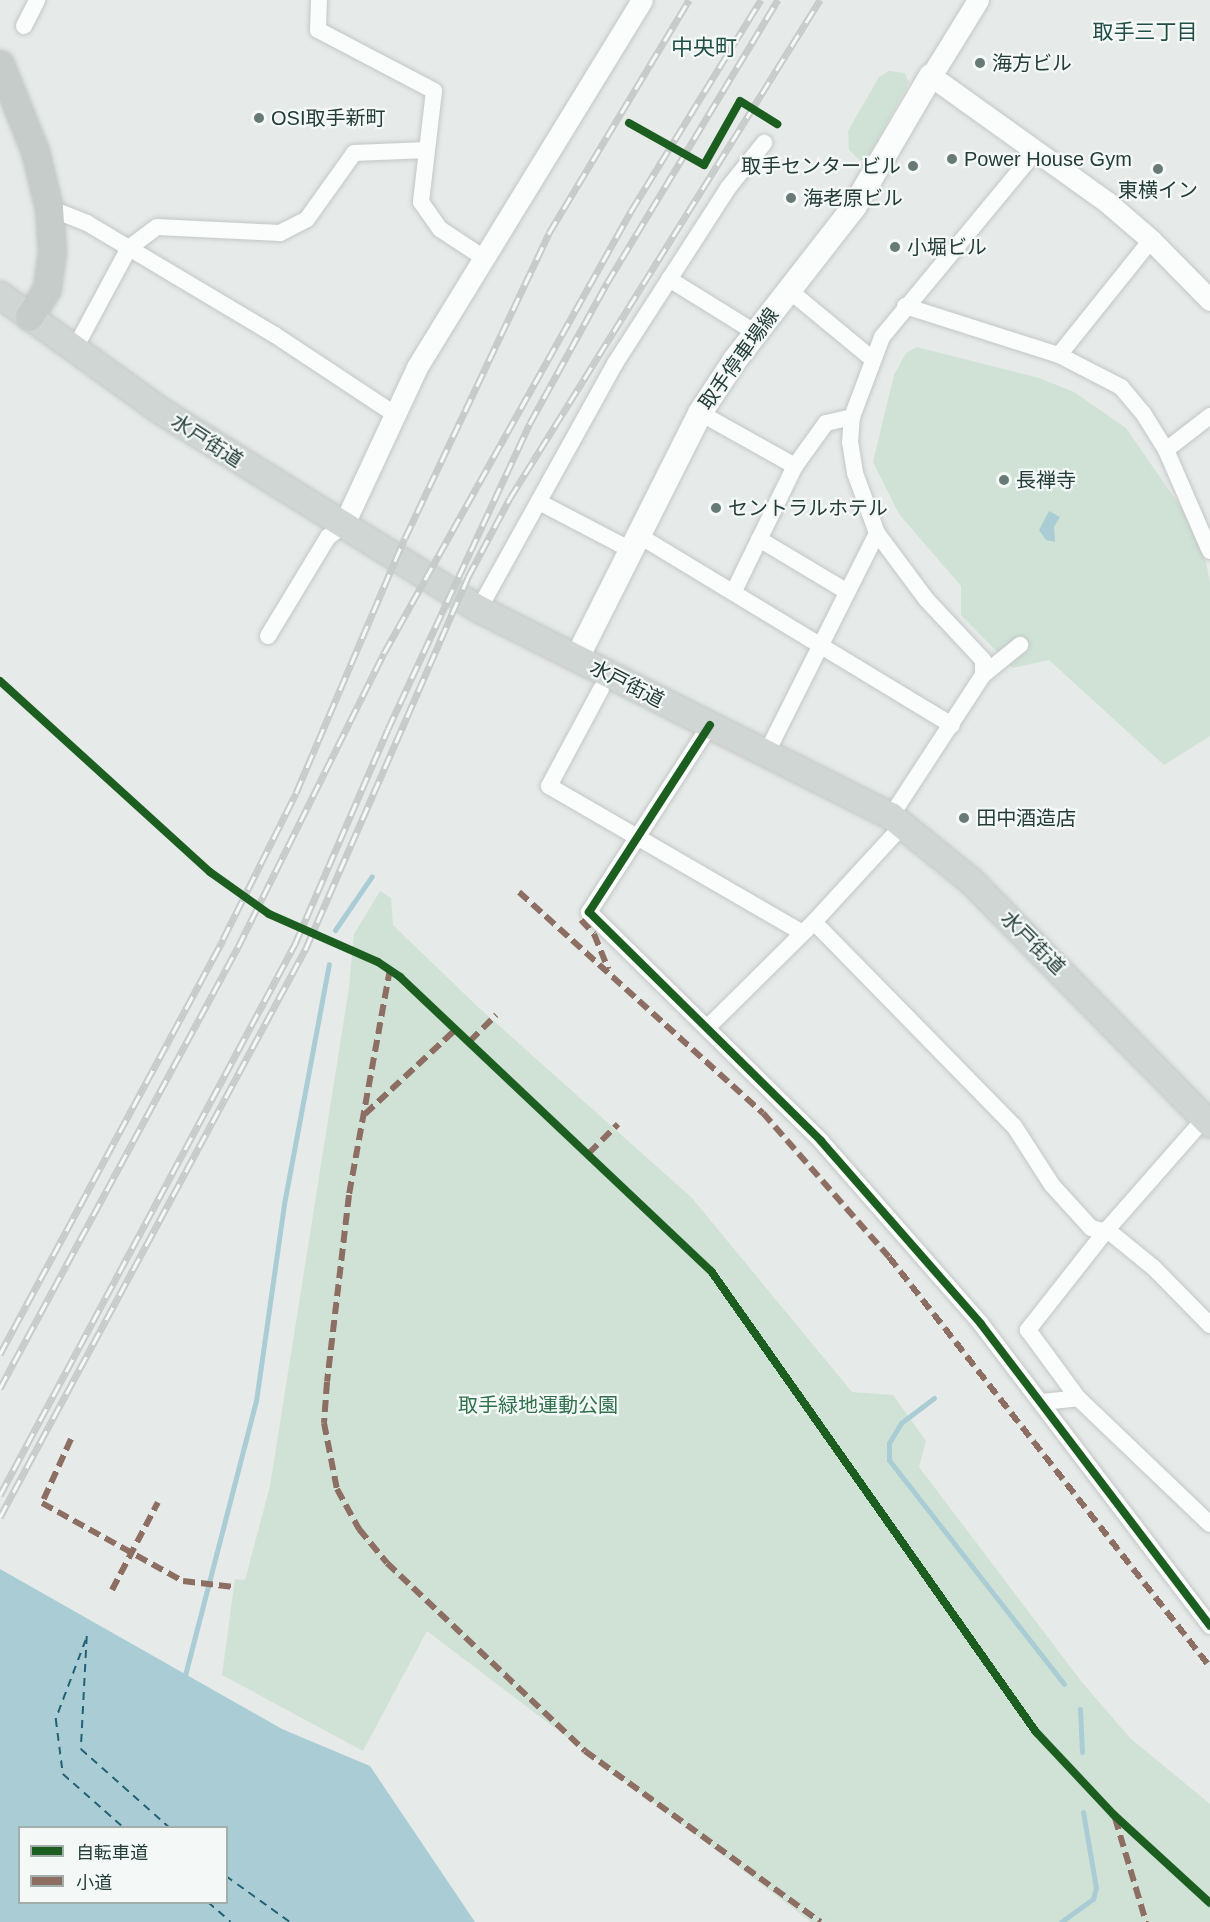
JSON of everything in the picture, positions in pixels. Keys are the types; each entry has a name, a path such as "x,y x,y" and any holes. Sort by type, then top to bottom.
{"highway":[{"path":"0,64 45,180 50,208 51,252 47,289 29,318"},
{"path":"0,96 20,114"}],"main road":[{"name":"取手停車場線","path":"577,658 700,413 756,333 854,207 931,76"},
{"name":"水戸街道","path":"0,295 161,411 479,609 767,752 897,820 971,881 1208,1121"}],"street":[{"path":"24,27 37,0"},
{"path":"319,0 318,30 434,91 421,202 440,229 484,258"},
{"path":"268,636 328,537 343,526 393,413 484,258 642,0"},
{"path":"978,0 931,76 1036,151 1151,240 1210,300"},
{"path":"479,609 616,362 728,188 764,143"},
{"path":"74,350 129,248 157,227 280,233 307,219 354,153 427,150"},
{"path":"983,675 983,660 926,598 877,533 855,473 850,443 852,417 871,358 905,306 1036,151"},
{"path":"50,208 87,223 275,335 393,413"},
{"path":"1059,355 1151,240"},
{"path":"669,279 756,333"},
{"path":"790,291 871,358"},
{"path":"905,306 1059,355 1121,387 1143,413 1166,450 1210,551"},
{"path":"700,413 795,466"},
{"path":"1166,450 1210,416"},
{"path":"734,591 795,466 826,423 852,417"},
{"path":"539,502 635,542 734,591 952,725"},
{"path":"767,752 877,533"},
{"path":"759,539 846,591"},
{"path":"709,1026 809,928 897,820 983,675 1020,645"},
{"path":"601,689 549,786 809,928 1014,1126 1052,1185 1091,1227 1105,1232 1154,1268 1210,1325"},
{"path":"710,725 589,912 709,1026 821,1141 981,1324 1210,1626"},
{"path":"1208,1121 1105,1232 1028,1330 1078,1398 1210,1524"},
{"path":"1042,1402 1078,1398"}],"green space":[{"path":"889,71 905,73 909,83 866,160 860,160 849,150 848,131 879,77"},
{"path":"917,347 1039,378 1074,392 1126,428 1182,509 1206,562 1210,582 1210,736 1164,765 1049,660 1013,668 961,615 961,586 899,514 873,462 894,375 906,353"},
{"name":"取手緑地運動公園","path":"380,891 391,898 393,925 477,1006 692,1198 852,1392 893,1395 926,1441 919,1467 1081,1681 1130,1738 1210,1804 1210,1922 811,1922 427,1631 363,1751 222,1675 235,1579 245,1580 270,1486 349,988 354,934"}],"water":[{"path":"1049,511 1060,517 1054,527 1055,542 1046,540 1039,530"},
{"path":"0,1569 282,1729 370,1766 475,1922 0,1922"}],"waterway":[{"path":"335,930 372,876"},
{"path":"184,1679 256,1401 284,1204 329,964"},
{"path":"934,1398 901,1423 889,1443 889,1460 1064,1684"},
{"path":"1080,1709 1082,1752"},
{"path":"1061,1922 1093,1899 1096,1888 1083,1812"}],"ferry route":[{"path":"87,1636 81,1749 168,1826"},
{"path":"86,1640 56,1719 63,1774 122,1826"},
{"path":"228,1877 290,1922"},
{"path":"210,1904 231,1922"}],"railway":[{"path":"0,1354 223,939 296,793 405,538 549,233 689,0"},
{"path":"0,1388 238,947 384,653 631,211 761,0"},
{"path":"0,1495 295,944 388,729 530,423 607,283 778,0"},
{"path":"0,1517 306,948 468,577 510,498 820,0"}],"marked path":[{"path":"519,892 763,1113 889,1257 1210,1667"},
{"path":"581,920 594,934 608,969"},
{"path":"390,969 349,1195 327,1382 324,1423 337,1489 359,1529 387,1563 585,1751 820,1922"},
{"path":"470,1041 496,1015"},
{"path":"365,1114 456,1029"},
{"path":"589,1153 618,1124"},
{"path":"71,1439 42,1503 183,1581 234,1587"},
{"path":"112,1590 158,1502"},
{"path":"1115,1818 1146,1922"}],"cycle path":[{"path":"629,123 704,165 740,101 777,124"},
{"path":"0,681 210,872 269,914 378,962 400,977 711,1271 1036,1732 1114,1815 1210,1903"},
{"path":"710,725 589,912 821,1141 981,1324 1210,1626"}],"place":[{"name":"海方ビル","path":"980,63"},
{"name":"OSI取手新町","path":"259,118"},
{"name":"Power House Gym","path":"952,159"},
{"name":"取手センタービル","path":"913,166"},
{"name":"東横イン","path":"1158,169"},
{"name":"海老原ビル","path":"791,198"},
{"name":"小堀ビル","path":"895,247"},
{"name":"長禅寺","path":"1004,480"},
{"name":"セントラルホテル","path":"716,508"},
{"name":"田中酒造店","path":"964,818"}],"district":[{"name":"取手三丁目","path":"1145,32"},
{"name":"中央町","path":"704,48"}]}
